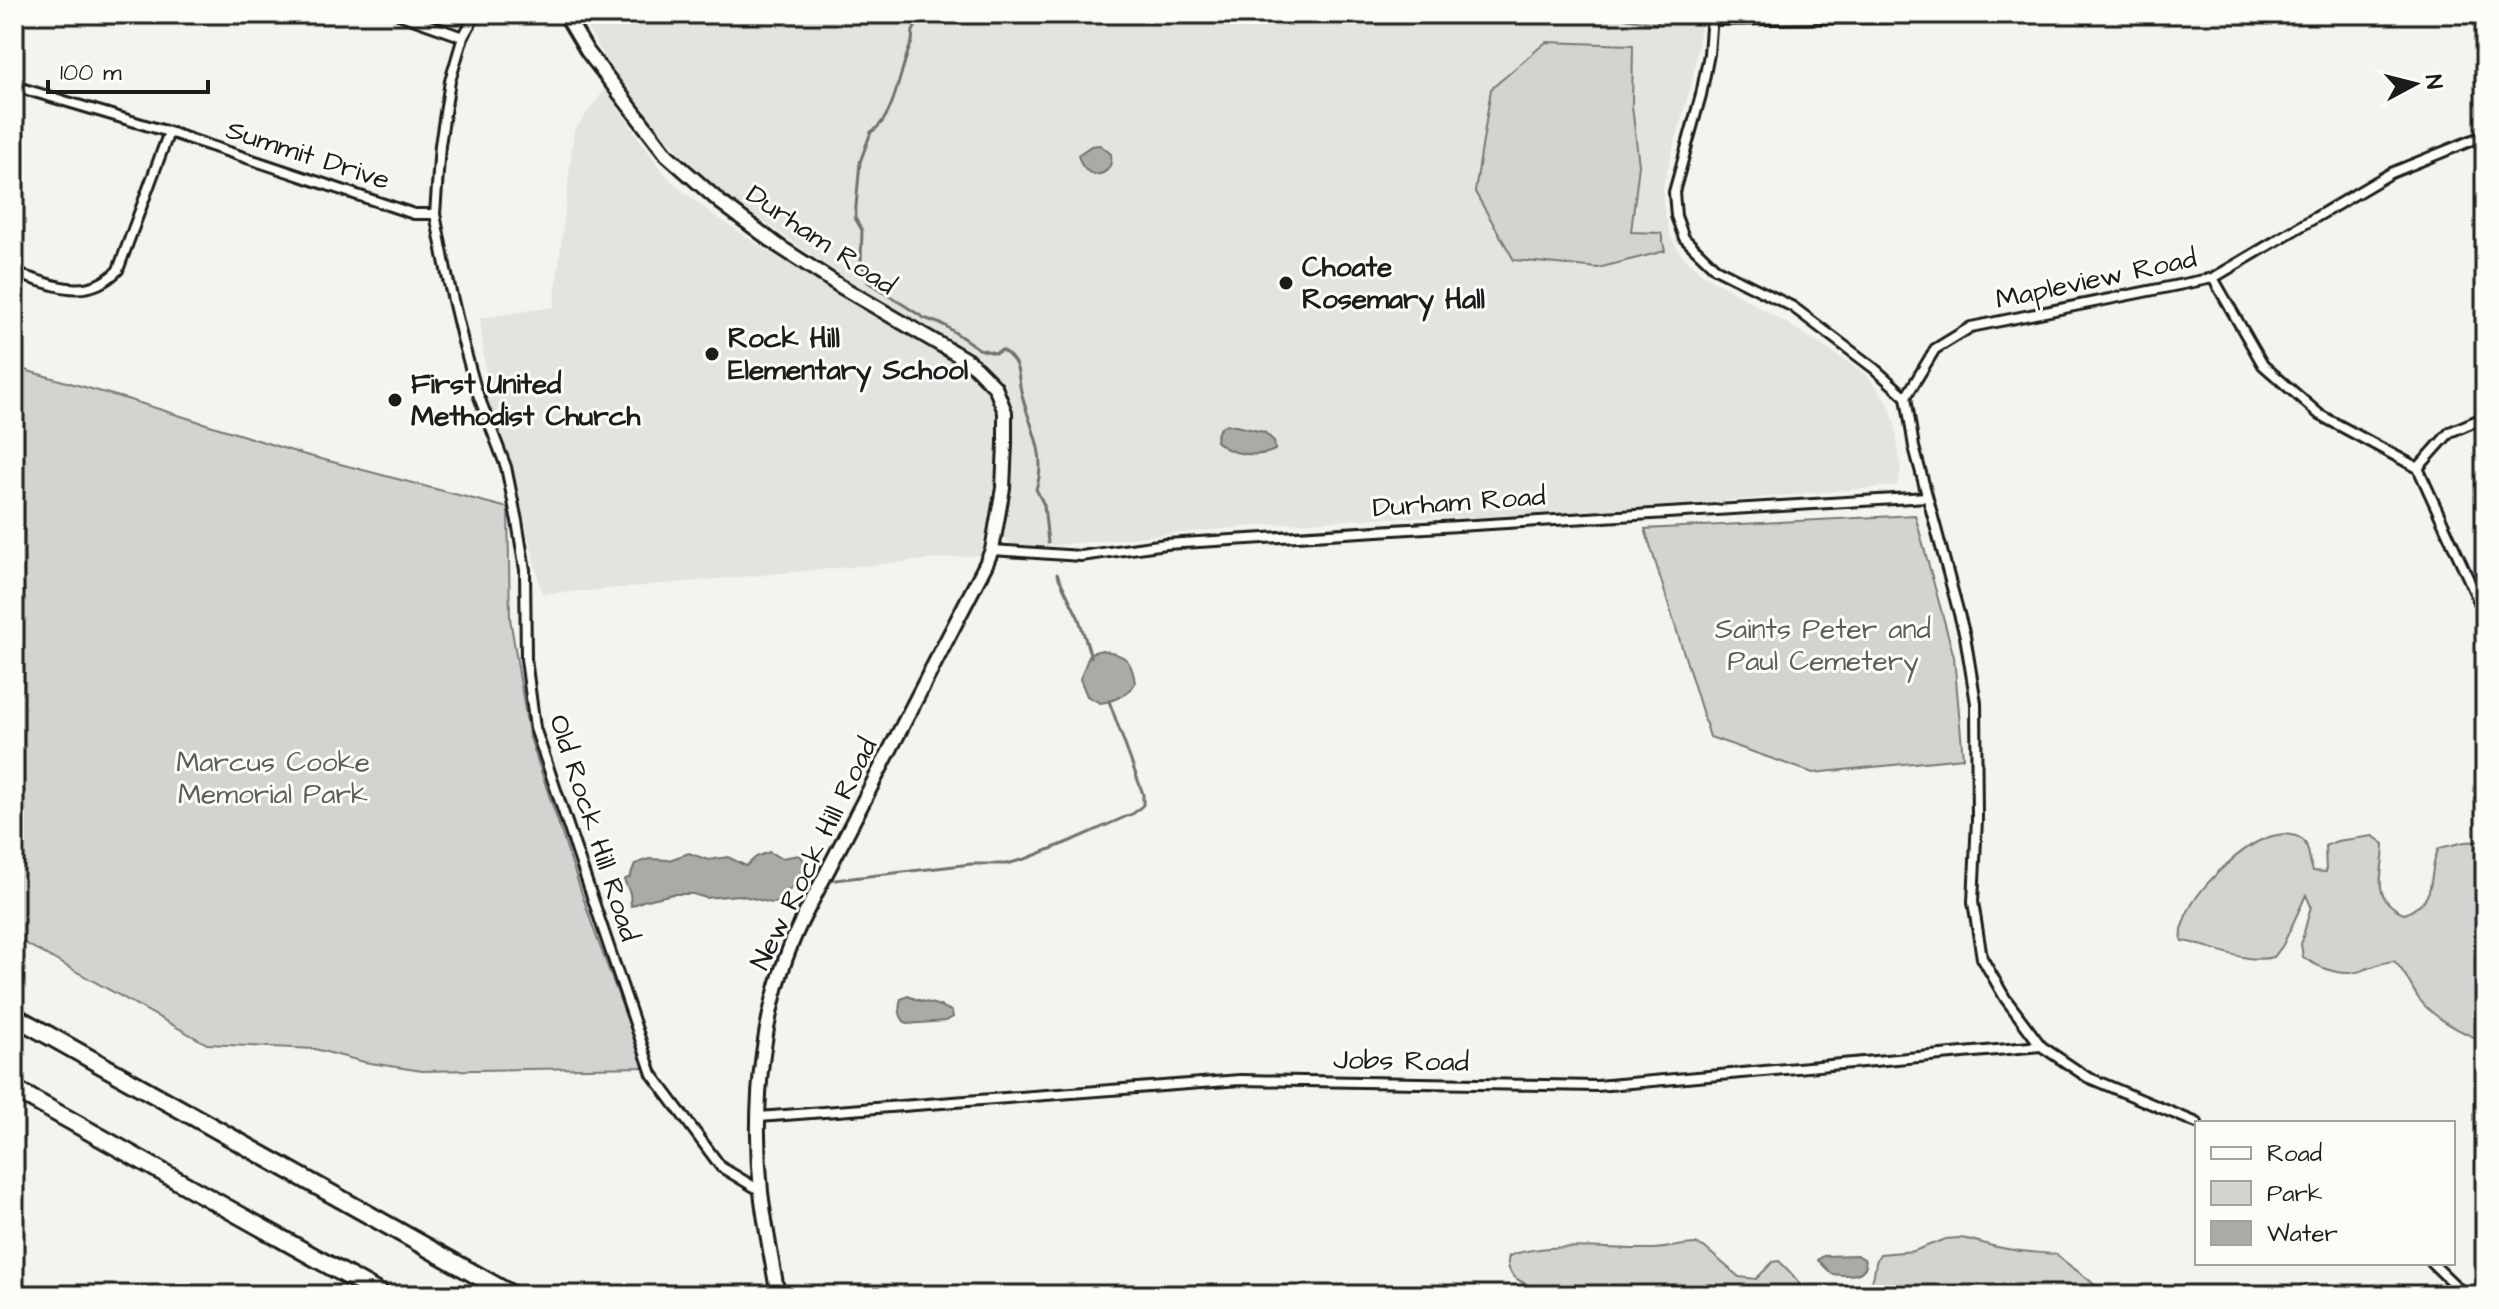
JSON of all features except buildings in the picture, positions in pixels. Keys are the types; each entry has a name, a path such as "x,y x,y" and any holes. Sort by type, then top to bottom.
{"highway":[{"path":"14,1016 512,1295"},
{"path":"14,1089 382,1295"}],"main road":[{"name":"Durham Road","path":"565,14 587,51 667,155 720,202 780,247 840,286 970,362 995,387 1005,412 1005,444 1003,488 992,550"},
{"name":"New Rock Hill Road","path":"778,1295 761,1191 759,1117 769,1018 778,977 790,945 992,550"}],"street":[{"path":"398,14 463,37"},
{"name":"Old Rock Hill Road","path":"476,14 463,37 450,81 440,145 435,214 463,342 476,389 506,467 517,521 525,570 526,659 538,736 652,1074 721,1167 761,1191"},
{"path":"2086,14 1712,17 1701,95 1674,192 1676,216 1684,238 1715,268 1793,307 1864,360 1906,397 1914,447 1965,636 1976,703 1977,819 1973,902 1982,958 2005,998 2041,1046 2087,1077 2195,1122"},
{"name":"Summit Drive","path":"14,86 169,132 414,214 435,214"},
{"path":"14,273 76,290 92,288 108,280 118,270 169,132"},
{"name":"Mapleview Road","path":"1906,397 1935,349 1971,327 2213,278 2391,173 2485,135"},
{"path":"2213,278 2263,365 2320,415 2418,468 2485,615"},
{"path":"2418,468 2450,432 2485,417"},
{"name":"Durham Road","path":"992,550 1081,556 1166,544 1927,497"},
{"name":"Jobs Road","path":"759,1117 1240,1080 1597,1086 2041,1046"},
{"path":"2434,1265 2465,1295"}],"shaded area":[{"name":"Choate Rosemary Hall","path":"578,14 1703,14 1692,81 1663,185 1663,205 1670,235 1680,253 1702,274 1790,325 1872,381 1889,405 1895,424 1901,469 1898,483 1895,486 1629,509 1501,517 1379,518 1275,524 1056,545 1013,545 1005,539 1003,530 1014,458 1013,423 1002,389 989,369 972,352 866,293 714,187 651,122 616,75"},
{"name":"Rock Hill Elementary School","path":"605,89 659,167 674,184 711,213 770,253 986,382 997,396 1002,421 993,507 980,555 542,593 514,477 489,407 480,318 554,307 574,131"}],"green space":[{"path":"1604,14 1657,14 1657,24"},
{"path":"1546,42 1633,45 1632,106 1639,165 1631,232 1661,233 1665,251 1598,268 1514,260 1475,192 1491,89"},
{"name":"Marcus Cooke Memorial Park","path":"14,367 302,454 508,508 510,618 529,735 594,930 645,1067 422,1071 364,1062 315,1049 207,1044 14,937"},
{"name":"Saints Peter and Paul Cemetery","path":"1915,515 1954,657 1963,758 1813,773 1710,737 1645,529"},
{"path":"2284,834 2304,841 2313,871 2326,872 2325,846 2337,841 2373,836 2384,844 2382,893 2393,907 2405,914 2417,907 2428,893 2439,848 2485,841 2485,1042 2458,1030 2433,1013 2419,999 2394,961 2343,973 2321,967 2303,957 2301,944 2311,906 2306,895 2283,945 2274,957 2239,957 2182,941 2182,927 2188,913 2208,883 2247,848 2265,838"},
{"path":"1959,1238 2011,1250 2056,1254 2104,1295 1826,1295 1859,1289 1870,1283 1880,1254 1914,1251 1945,1239"},
{"path":"1696,1244 1704,1247 1739,1277 1756,1279 1773,1262 1779,1261 1808,1295 1558,1295 1524,1283 1516,1278 1508,1265 1509,1256 1542,1249 1652,1249"}],"water":[{"path":"1100,145 1111,154 1110,166 1103,173 1094,174 1083,167 1078,155 1091,146"},
{"path":"1226,424 1264,432 1274,441 1275,450 1252,454 1222,446 1216,441 1218,431"},
{"path":"1102,650 1126,659 1132,668 1135,683 1120,697 1100,703 1087,696 1080,679 1090,653"},
{"path":"769,852 781,858 800,855 804,861 799,879 779,902 739,895 706,898 693,894 673,894 631,906 630,893 624,880 630,877 635,864 649,859 669,860 689,853 708,860 728,857 746,866 756,857"},
{"path":"908,996 947,1009 953,1017 946,1021 907,1024 901,1016 900,1006 901,999"},
{"path":"1857,1255 1864,1259 1866,1266 1852,1275 1832,1274 1818,1260 1823,1256"}],"waterway":[{"path":"922,14 913,31 891,105 879,126 871,132 860,162 855,218 862,230 861,263 868,282 924,318 944,325 979,349 995,353 1002,350 1013,360 1039,453 1036,489 1044,505 1048,543"},
{"path":"1057,574 1079,619 1091,657"},
{"path":"835,880 971,864 1007,864 1134,813 1143,805 1143,794 1109,701"}],"place":[{"name":"Choate Rosemary Hall","path":"1286,283"},
{"name":"Rock Hill Elementary School","path":"712,354"},
{"name":"First United Methodist Church","path":"395,400"}]}
